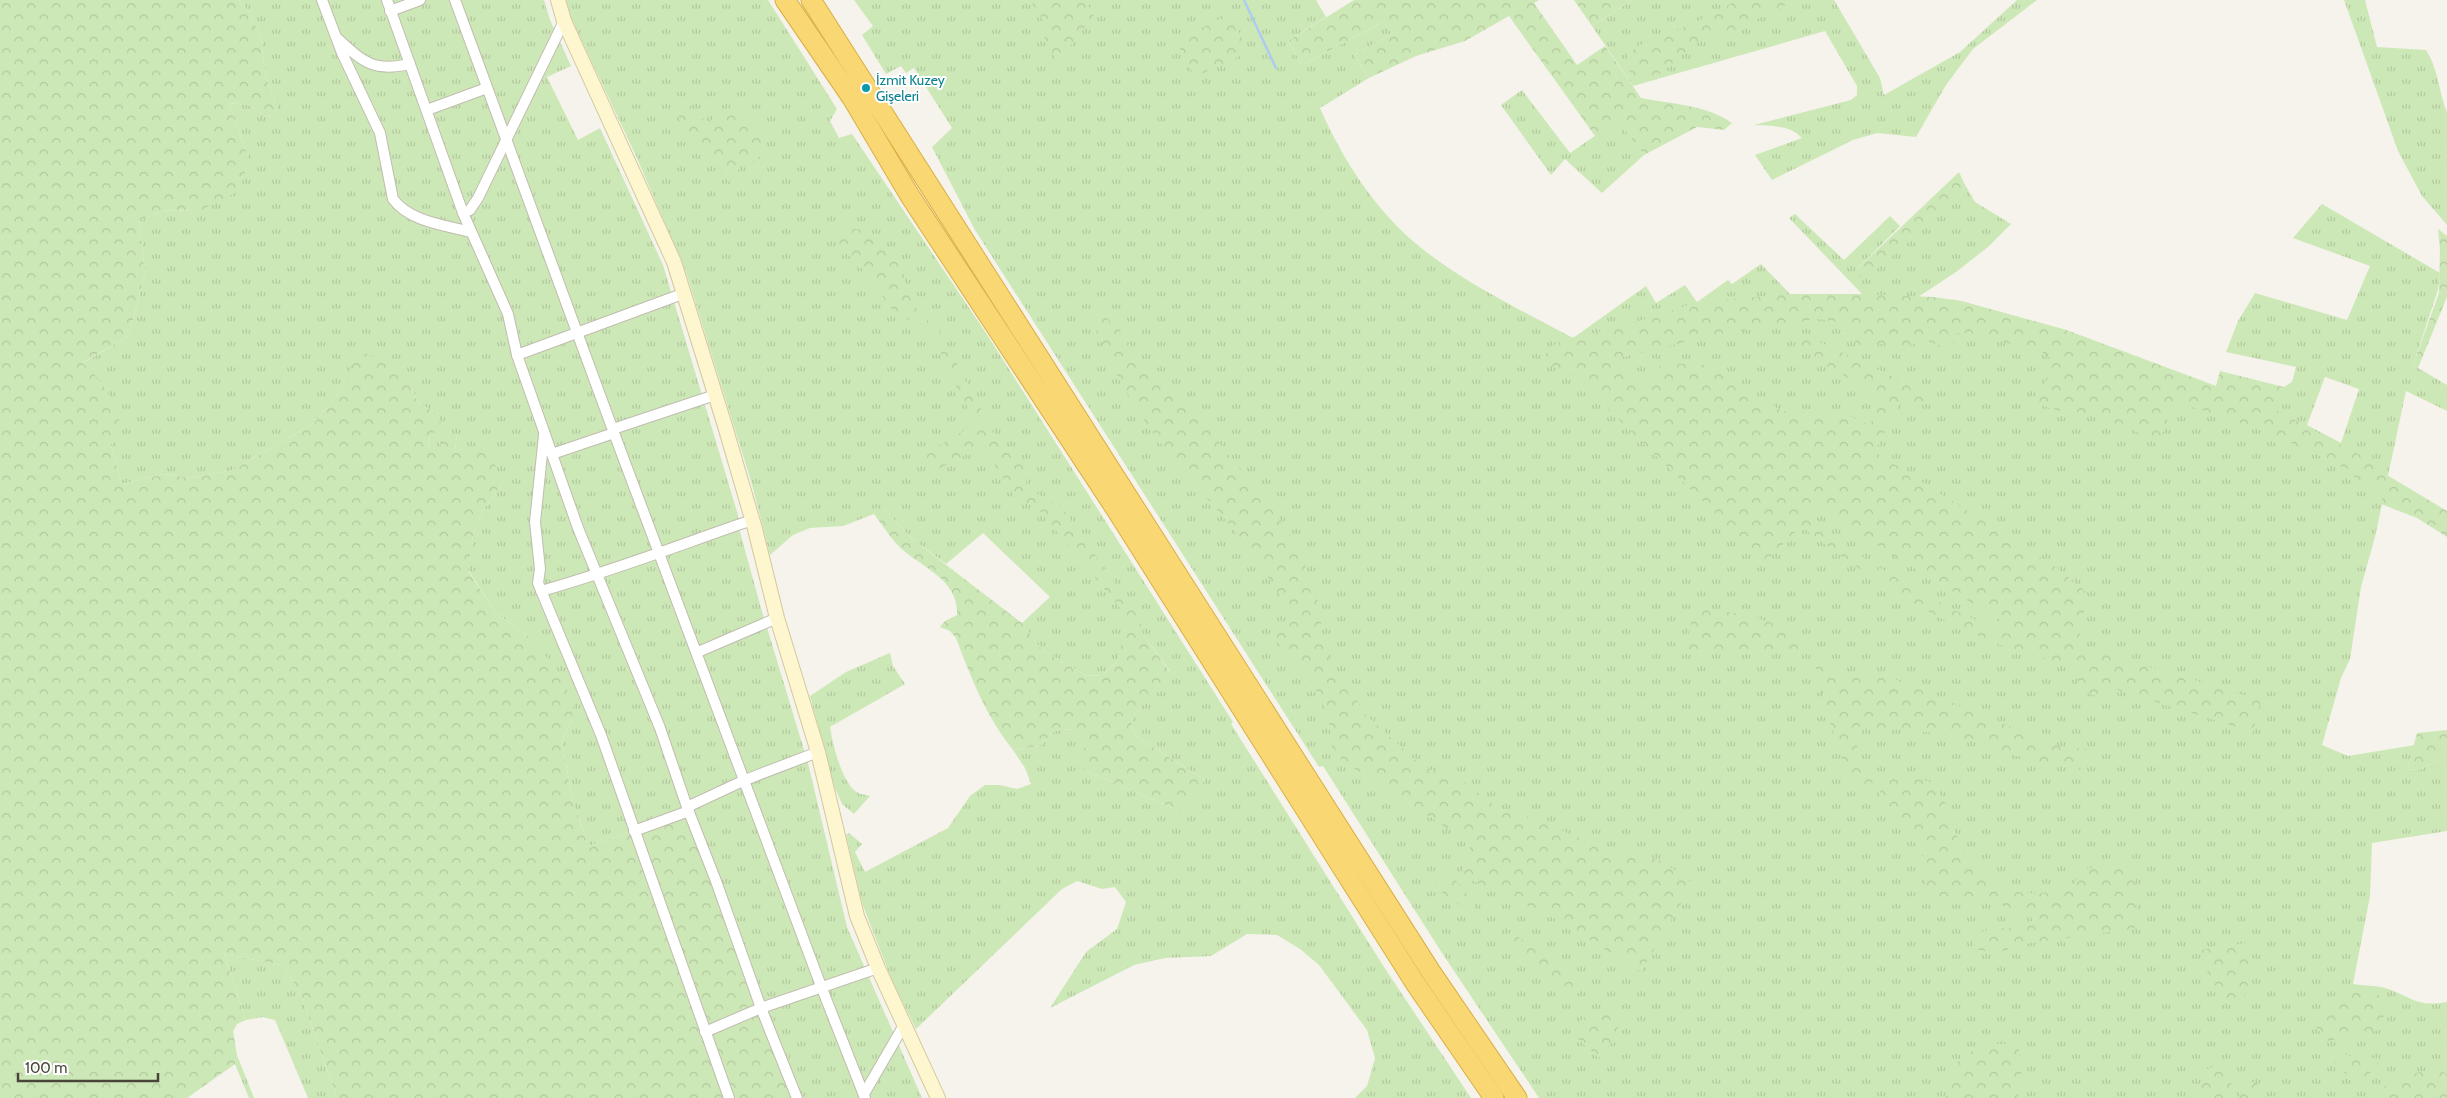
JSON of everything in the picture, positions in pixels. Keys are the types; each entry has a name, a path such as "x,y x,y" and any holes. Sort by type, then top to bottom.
{"highway":[{"path":"785,0 852,98 910,196 1112,504 1415,983 1494,1098"},
{"path":"811,0 1431,972 1517,1098"}],"main road":[{"path":"550,0 662,233 749,522 774,619 814,754 857,916 874,970 901,1029 928,1098"},
{"path":"558,0 562,26"},
{"path":"901,1029 938,1098"}],"street":[{"path":"322,0 336,36 380,133 393,199 399,207 411,214 470,232"},
{"path":"386,0 470,232 508,314 517,355 578,528 660,728 761,1008 797,1098"},
{"path":"390,11 420,0"},
{"path":"455,0 821,986 864,1096"},
{"path":"463,213 470,210 478,198 562,26"},
{"path":"336,36 360,58 372,66 384,68 410,64"},
{"path":"427,110 488,88"},
{"path":"517,355 577,331 681,294"},
{"path":"552,454 711,397"},
{"path":"544,432 535,522 540,569 538,583 601,734 729,1098"},
{"path":"541,590 598,575 660,551 749,522"},
{"path":"698,652 774,619"},
{"path":"634,831 688,809 745,780 814,754"},
{"path":"705,1032 761,1008 821,986 874,970"},
{"path":"864,1096 901,1029"}],"green space":[{"path":"0,0 239,0 249,12 261,37 265,74 278,109 267,117 249,105 229,103 249,159 239,191 199,211 162,210 139,221 145,273 129,336 82,363 102,384 114,406 121,425 111,445 122,484 164,474 191,478 233,470 315,422 345,385 356,355 379,356 411,387 419,404 439,414 441,427 430,436 428,447 440,448 443,439 457,434 455,451 467,457 488,449 503,483 484,509 473,534 468,571 496,613 531,638 552,664 574,702 572,719 562,741 572,799 589,846 634,831 687,807 797,1098 337,1098 299,990 282,965 224,954 246,1020 237,1024 233,1031 237,1055 235,1064 187,1098 0,1098"},
{"path":"239,0 544,0 550,20 571,66 547,77 578,140 600,128 663,265 738,515 740,532 761,608 808,763 847,927 922,1098 797,1098 634,831 589,846 572,799 562,741 572,719 531,638 496,613 468,570 473,534 484,509 503,483 455,451 457,435 440,448 428,448 430,436 439,414 419,404 411,387 345,385 315,422 233,470 191,478 164,474 122,484 111,445 81,364 129,336 145,273 139,221 162,210 199,211 249,159 229,103 249,105 267,117 278,109 265,74 261,37 249,12"},
{"path":"566,0 768,0 837,109 830,121 839,138 852,134 986,333 1233,722 1231,724 1384,967 1471,1098 1355,1098 1367,1086 1375,1058 1367,1030 1319,965 1300,949 1277,935 1247,934 1211,956 1165,958 1134,965 1050,1008 1086,952 1117,929 1126,902 1115,887 1102,889 1077,881 1062,889 916,1029 893,983 862,903 846,835 849,833 862,844 855,852 865,872 948,828 970,796 985,785 1000,785 1017,789 1031,784 1025,768 1013,750 1040,746 1054,731 1070,729 1093,741 1084,770 1177,810 1205,780 1137,737 1131,727 1135,714 1170,671 1144,636 1103,675 1087,676 1042,650 1022,623 1050,597 983,533 946,564 911,538 885,510 875,509 874,514 843,526 810,528 793,535 770,555 751,481 686,272 636,156 571,18"},
{"path":"854,0 1316,0 1326,17 1288,41 1302,65 1383,22 1392,34 1354,55 1369,78 1320,108 1351,167 1377,204 1408,237 1425,251 1478,287 1573,338 1646,286 1656,303 1685,285 1697,302 1728,280 1732,284 1761,264 1790,294 1862,294 1789,218 1795,214 1844,260 1890,216 1900,226 1856,270 1960,197 1965,185 1975,202 2011,224 1988,247 1956,272 1918,297 1961,301 2066,330 2271,407 2284,387 2292,382 2296,367 2226,352 2238,321 2255,293 2347,320 2370,266 2293,238 2322,204 2440,273 2438,290 2413,365 2447,385 2447,411 2406,391 2375,537 2361,587 2350,659 2341,678 2322,745 2348,756 2415,745 2408,769 2419,770 2447,755 2447,831 2372,843 2370,896 2353,984 2385,988 2421,1002 2447,1002 2447,1098 1539,1098 1442,953 1323,766 1319,767 975,230 932,147 952,128 914,68 906,73 901,66 886,74 862,35 873,26","holes":["2325,377 2359,389 2341,443 2307,425"]},
{"path":"1030,0 1085,0 1094,16 1057,63 1040,28 1044,22"},
{"path":"1354,0 1539,0 1534,3 1577,65 1605,46 1641,98 1711,112 1732,123 1724,130 1697,127 1644,155 1618,121 1595,136 1509,16 1465,41 1416,56 1369,78 1354,55 1392,34 1383,22 1302,65 1288,41"},
{"path":"1574,0 1632,0 1592,26"},
{"path":"1632,0 1834,0 1880,78 1884,95 1960,52 2017,0 2037,0 1973,49 1946,85 1916,137 1877,133 1853,140 1772,180 1755,155 1802,138 1786,128 1754,125 1851,100 1857,95 1857,86 1825,31 1633,86 1592,26"},
{"path":"1737,0 1796,0 1735,30 1717,34 1696,43 1653,80 1637,82 1628,68 1628,55 1640,45 1704,18"},
{"path":"2344,0 2365,0 2377,47 2426,50 2430,57 2447,113 2447,225 2422,196 2398,151"},
{"path":"1230,14 1249,52 1195,77 1176,41"},
{"path":"1522,90 1570,153 1618,120 1644,155 1602,193 1565,159 1551,175 1501,105"},
{"path":"682,97 707,123 732,106 752,120 761,130 765,144 764,153 752,163 741,166 729,182 685,130 675,109"},
{"path":"1959,172 1965,185 1960,197 1863,281 1856,270"},
{"path":"847,227 861,230 881,240 903,261 905,282 911,300 922,314 938,328 1000,445 1019,461 1027,474 1026,485 1039,495 1061,506 1116,585 1137,611 1144,636 1170,672 1135,714 1131,727 1137,737 1205,780 1191,801 1177,810 1084,770 1074,757 1092,741 1070,729 1054,731 1040,746 1013,750 987,710 956,638 950,631 940,627 945,621 957,615 953,594 940,577 900,547 874,514 875,508 885,510 911,538 1022,623 1042,650 1087,676 1103,675 1117,662 1124,630 1125,614 1034,504 1018,503 983,446 934,471 927,464 924,455 976,423 942,360 939,344 932,333 893,311 863,270 832,238 837,228"},
{"path":"2438,229 2447,236 2447,297 2418,368 2413,365 2439,293 2440,249"},
{"path":"1790,294 1934,297 1961,301 2066,330 2216,386 2220,371 2284,387 2272,408 2388,470 2387,475 2447,511 2447,537 2417,518 2381,504 2384,489 2369,487 2338,465 2281,438 2202,410 2182,404 2172,408 2161,438 2149,437 2087,413 2060,411 2037,404 2054,361 2042,352 1969,333 1956,333 1954,342 1944,347 1924,340 1908,347 1881,344 1858,345 1840,322 1818,319 1715,335 1615,359 1641,385 1655,379 1656,368 1667,363 1705,365 1735,379 1759,398 1782,411 1847,415 1870,425 1882,398 1817,360 1797,343 1802,334 1935,396 1931,404 1901,400 1875,452 2057,568 2086,592 2083,622 2077,645 2261,700 2253,732 2111,688 2102,697 2079,692 2077,665 2039,657 2002,645 1930,613 1863,572 1801,526 1765,562 1575,377 1543,362 1545,355 1555,344 1567,339 1621,327 1697,302","holes":["1823,503 1873,543 1998,619 2007,625 2010,631 2008,634 1981,623 1929,597 1879,568 1807,519"]},
{"path":"1088,311 1107,318 1125,337 1139,359 1161,386 1209,429 1227,453 1269,500 1280,521 1299,548 1319,604 1322,634 1328,658 1348,685 1365,714 1422,766 1464,782 1497,807 1541,821 1611,853 1633,854 1662,861 1693,883 1641,972 1558,920 1464,877 1463,869 1471,844 1466,836 1448,829 1429,816 1404,811 1379,782 1351,767 1337,756 1331,745 1330,727 1321,699 1307,676 1276,641 1276,629 1288,627 1291,620 1284,603 1263,569 1239,536 1173,459 1135,407 1114,370"},
{"path":"1694,607 1748,615 1793,630 1812,653 1822,650 1836,679 1858,674 1879,673 2063,748 2088,749 2080,770 2025,759 1984,744 1938,733 1853,726 1858,748 1873,783 1851,787 1828,716 1812,654 1686,650"},
{"path":"890,653 893,666 905,684 830,727 842,770 850,786 860,794 870,796 854,814 842,804 834,786 810,696 846,672"},
{"path":"2447,730 2447,755 2419,770 2408,769 2417,733"},
{"path":"1898,775 1931,782 1946,804 1954,830 1964,850 1987,878 2001,886 2016,892 2052,891 2074,886 2080,870 2116,863 2135,872 2138,928 2030,943 1996,953 1973,949 1975,935 1982,931 2034,924 2030,915 2011,912 1994,899 1936,898 1924,880 1920,860 1927,849 1918,836 1877,805 1883,782"},
{"path":"1450,876 1463,887 1475,908 1474,911 1453,901 1435,884 1436,879 1439,877"},
{"path":"1513,933 1577,982 1580,993 1561,990 1533,970 1510,948 1505,939 1506,934"},
{"path":"2245,943 2250,972 2245,993 2242,1001 2225,1002 2203,964 2202,950"},
{"path":"224,954 282,965 299,990 337,1098 308,1098 275,1020 263,1017 246,1020"},
{"path":"2362,988 2383,997 2386,1009 2379,1030 2328,1041 2315,1026 2323,1011 2334,1001"},
{"path":"1603,1009 1612,1010 1619,1019 1617,1036 1599,1058 1579,1040 1580,1021 1591,1013"},
{"path":"1989,1044 2018,1044 2022,1070 2018,1098 1946,1098 1951,1076 1957,1062 1969,1053"},
{"path":"2341,1053 2355,1058 2379,1058 2377,1067 2365,1077 2345,1073 2338,1068 2333,1059"},
{"path":"237,1055 254,1098 249,1098 235,1064"},
{"path":"2217,1065 2227,1069 2234,1076 2226,1098 2199,1098 2204,1071"},
{"path":"2439,1070 2447,1074 2447,1098 2373,1098 2374,1092 2398,1080 2421,1072"},
{"path":"2247,1081 2257,1083 2260,1091 2259,1098 2238,1098"}],"waterway":[{"path":"1244,0 1276,68"}],"place":[{"name":"İzmit Kuzey Gişeleri","path":"866,88"}]}
